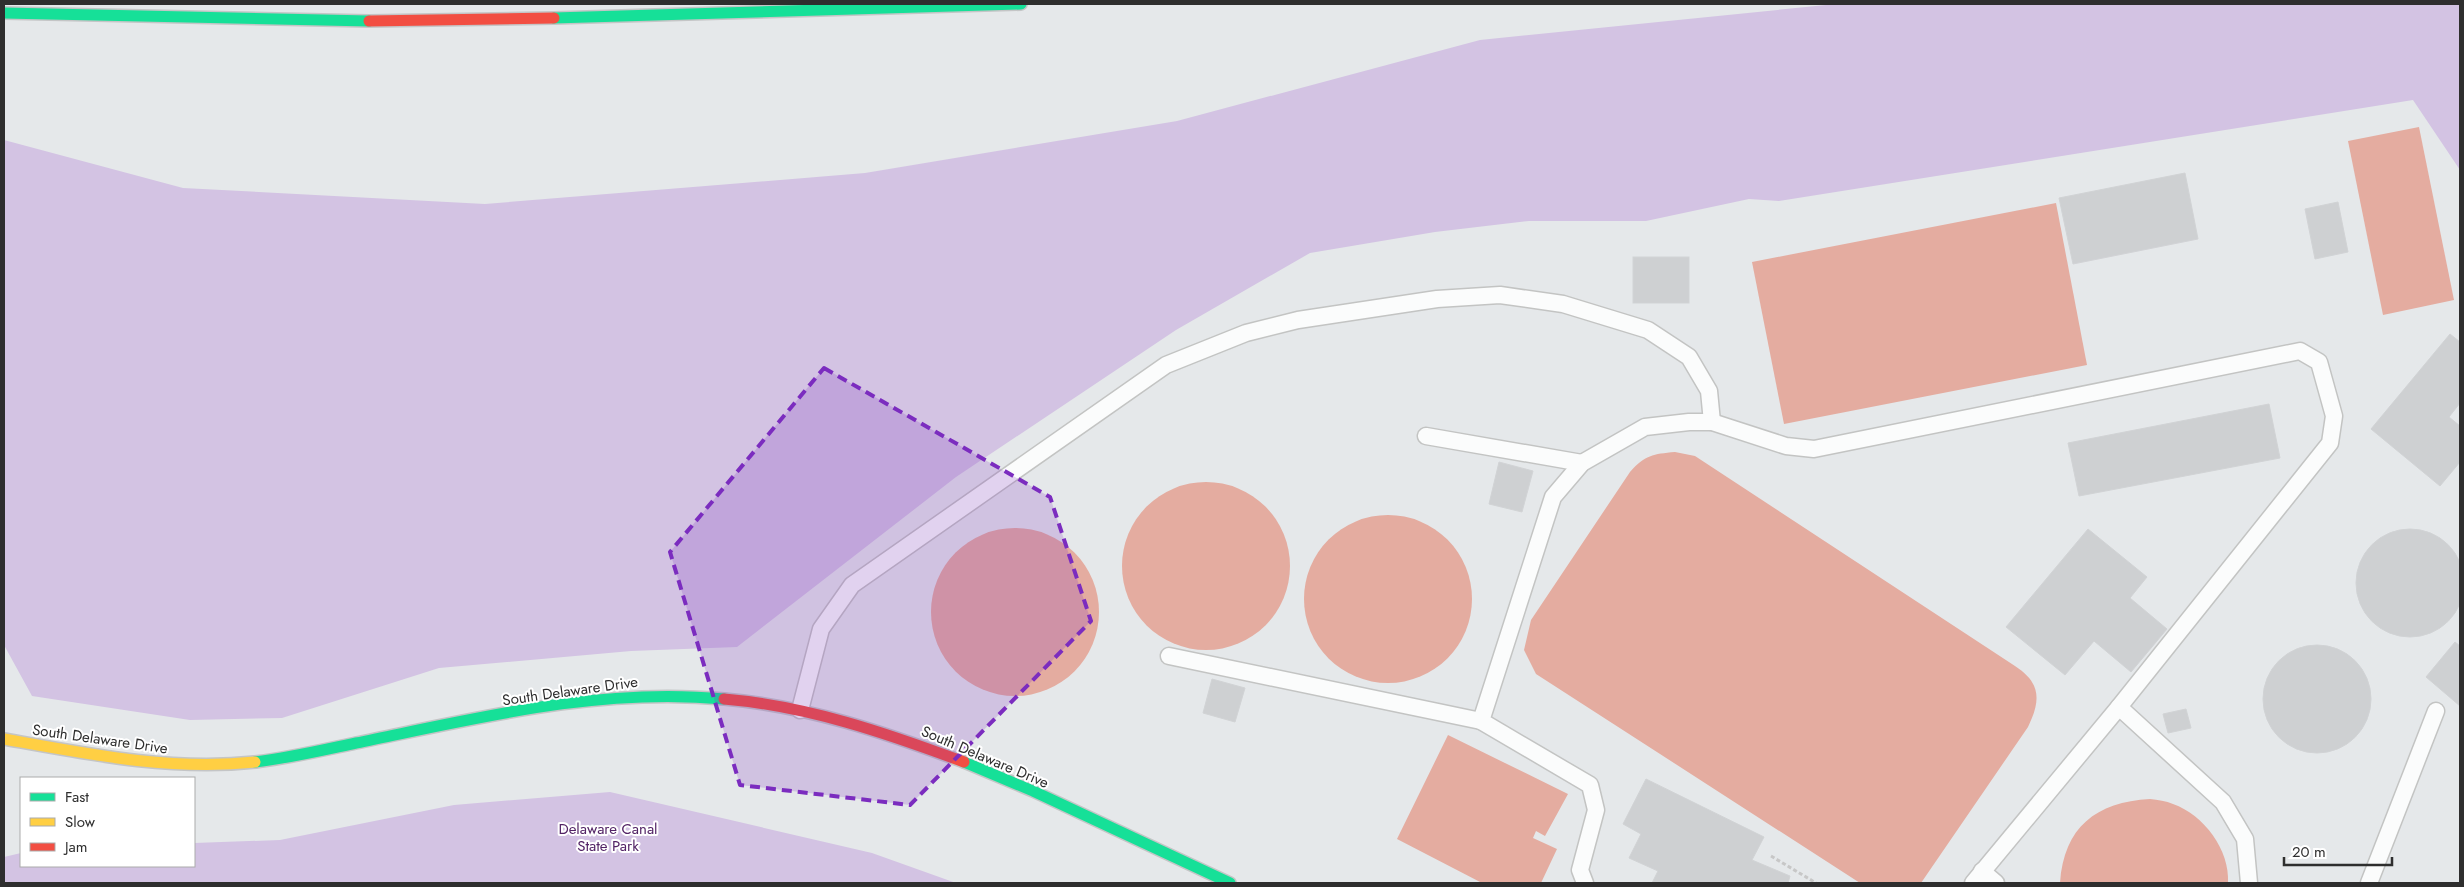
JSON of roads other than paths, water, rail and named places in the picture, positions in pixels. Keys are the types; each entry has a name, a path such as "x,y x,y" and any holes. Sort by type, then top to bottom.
{"highway":[{"path":"4,13 285,20 450,21 1021,4"},
{"name":"South Delaware Drive","path":"4,739 133,762 205,765 248,763 541,707 595,699 684,695 742,698 862,725 922,746 1023,788 1230,883"}],"lane":[{"path":"800,710 821,629 852,585 1166,365 1246,333 1298,320 1437,299 1500,295 1563,304 1648,330 1688,357 1709,391 1712,422"},
{"path":"1482,721 1554,497 1582,463 1645,427 1688,422 1712,422 1786,446 1814,448 2300,352 2319,362 2334,416 2330,443 2119,707 1977,877 1996,883"},
{"path":"1426,436 1582,463"},
{"path":"1169,656 1482,721 1590,785 1596,810 1580,870 1585,883"},
{"path":"2119,707 2223,802 2245,840 2249,883"},
{"path":"2369,883 2436,711"}],"park label":[{"name":"Delaware Canal State Park","path":"608,838"}]}
